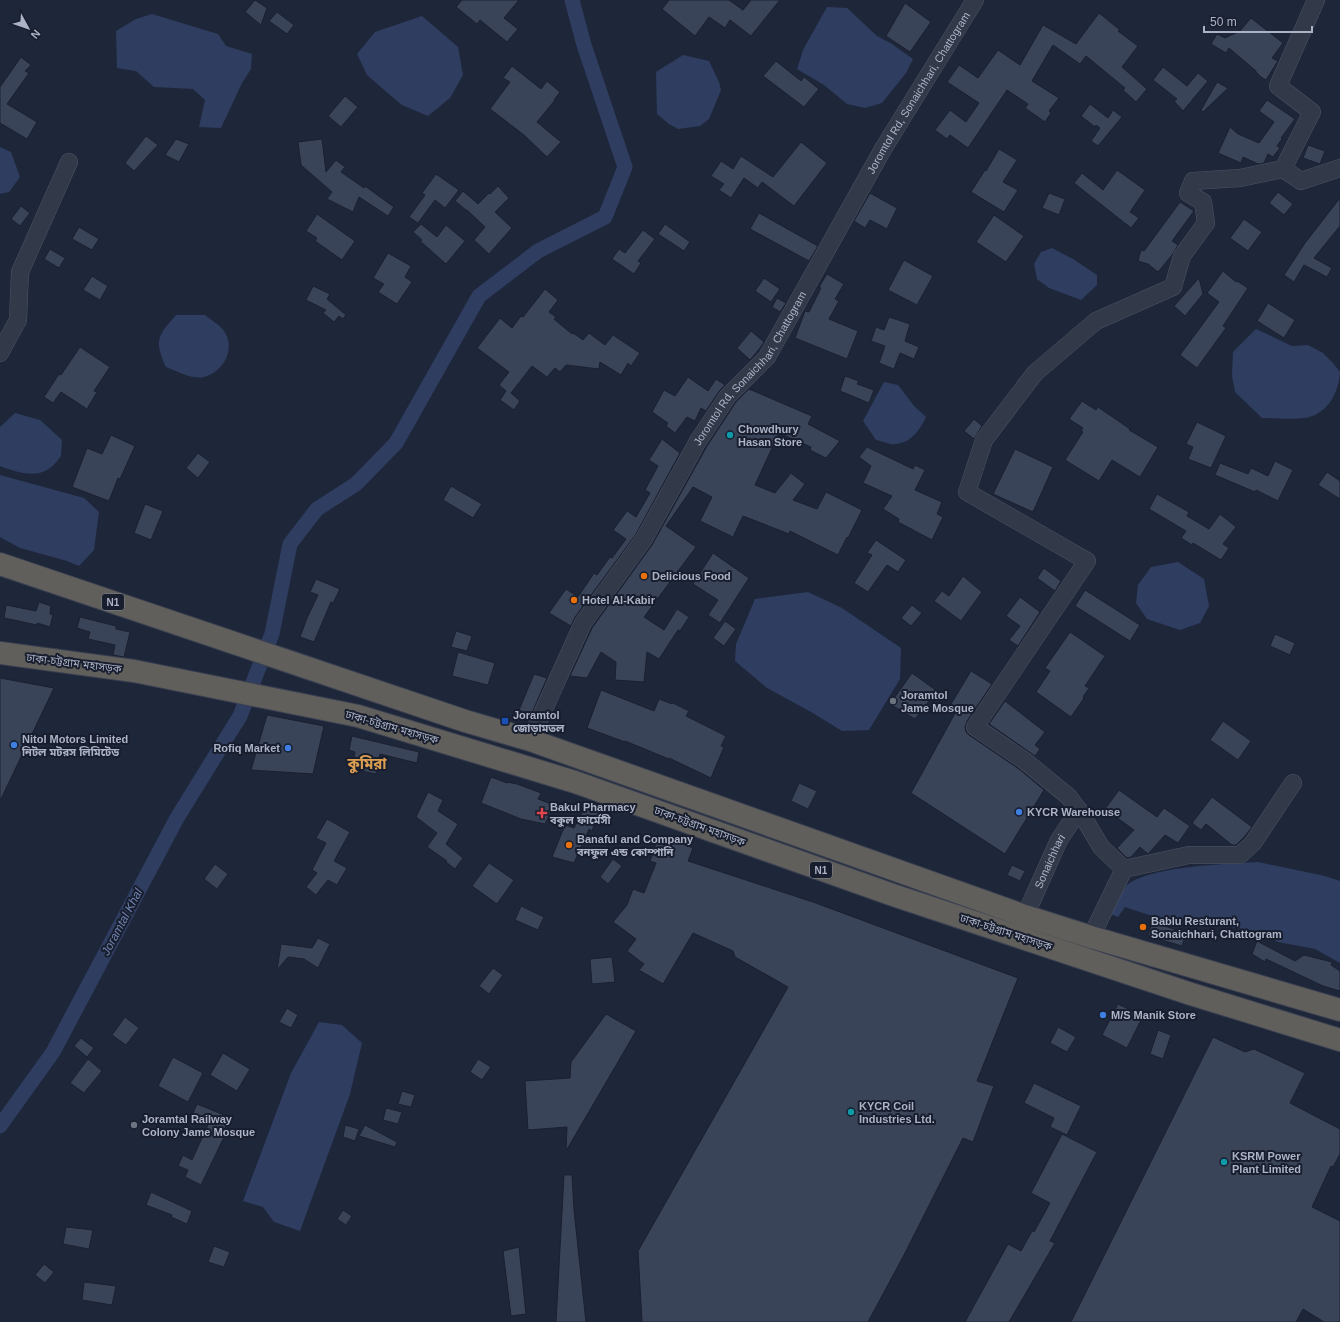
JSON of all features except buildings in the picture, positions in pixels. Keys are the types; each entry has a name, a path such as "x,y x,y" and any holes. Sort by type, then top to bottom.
{"highway":[{"name":"ঢাকা-চট্টগ্রাম মহাসড়ক","path":"0,564 465,721 530,740 1025,916 1091,937 1340,1010"},
{"name":"ঢাকা-চট্টগ্রাম মহাসড়ক","path":"0,653 134,671 358,716 575,782 893,895 1184,991 1340,1040"}],"street":[{"name":"Joromtol Rd, Sonaichhari, Chattogram","path":"530,740 583,623 644,539 698,441 728,396 767,357 883,149 975,0"},
{"path":"1283,169 1312,112 1278,86 1316,0"},
{"path":"0,353 18,320 20,272 69,162"},
{"path":"1124,869 1101,847 1079,810 1069,797 1025,761 975,727 1087,561 968,492 984,440 1035,373 1096,321 1173,286 1182,256 1206,223 1203,202 1188,193 1193,181 1240,178 1283,169 1301,181 1340,168"},
{"path":"1124,869 1189,855 1240,855 1253,843 1293,783"},
{"name":"Sonaichhari","path":"1025,916 1059,840 1079,810"},
{"path":"1091,937 1124,869"}],"water":[{"path":"827,7 847,8 877,36 892,44 913,59 906,73 882,103 865,108 847,104 824,85 797,69 803,50"},
{"path":"152,14 218,34 226,46 252,54 251,69 242,83 221,128 199,127 205,100 193,89 154,87 136,71 117,68 116,31 136,19"},
{"path":"422,16 458,47 463,75 450,98 428,116 402,105 383,89 367,75 357,54 375,32"},
{"path":"683,55 709,61 719,82 721,90 709,119 700,126 678,129 657,114 656,72"},
{"path":"0,147 11,152 20,177 9,192 0,194"},
{"path":"1052,248 1073,259 1097,275 1097,285 1081,300 1049,288 1037,279 1034,264 1041,252"},
{"path":"176,315 205,315 224,331 229,345 228,352 222,365 211,374 200,378 185,375 166,367 160,351 159,339 161,334"},
{"path":"1256,329 1292,346 1308,345 1323,353 1333,363 1340,372 1338,386 1332,400 1322,411 1305,418 1262,418 1235,392 1232,376 1233,352"},
{"path":"884,382 898,385 914,406 926,417 921,427 914,435 901,443 891,444 876,440 863,421"},
{"path":"15,413 40,420 62,440 61,456 51,467 44,471 32,474 0,466 0,427"},
{"path":"0,475 84,498 99,512 94,550 79,566 67,561 20,548 0,537"},
{"path":"1178,562 1204,579 1209,606 1200,623 1180,630 1147,619 1136,603 1138,585 1151,567"},
{"path":"808,592 842,608 901,648 900,679 869,730 842,731 767,688 735,661 736,644 755,599"},
{"path":"1258,862 1325,876 1340,881 1340,963 1315,949 1278,942 1257,931 1224,926 1176,924 1125,907 1118,917 1108,913 1127,885 1138,879 1153,874 1190,867"},
{"path":"319,1022 342,1025 362,1043 350,1094 300,1231 274,1222 263,1207 243,1201 291,1073"}],"waterway":[{"name":"Joramtal Khal","path":"0,1126 53,1052 177,818 240,716 272,634 290,544 317,509 356,484 396,443 479,296 538,251 605,217 625,167 584,45 572,0"}],"place":[{"name":"Chowdhury Hasan Store","path":"730,435"},
{"name":"Delicious Food","path":"644,576"},
{"name":"Hotel Al-Kabir","path":"574,600"},
{"name":"Joramtol Jame Mosque","path":"893,701"},
{"name":"Joramtol জোড়ামতল","path":"505,721"},
{"name":"Nitol Motors Limited নিটল মটরস লিমিটেড","path":"14,745"},
{"name":"Rofiq Market","path":"288,748"},
{"name":"KYCR Warehouse","path":"1019,812"},
{"name":"Bakul Pharmacy বকুল ফার্মেসী","path":"542,813"},
{"name":"Banaful and Company বনফুল এন্ড কোম্পানি","path":"569,845"},
{"name":"Bablu Resturant, Sonaichhari, Chattogram","path":"1143,927"},
{"name":"M/S Manik Store","path":"1103,1015"},
{"name":"KYCR Coil Industries Ltd.","path":"851,1112"},
{"name":"Joramtal Railway Colony Jame Mosque","path":"134,1125"},
{"name":"KSRM Power Plant Limited","path":"1224,1162"}],"district":[{"name":"কুমিরা","path":"367,763"}]}
